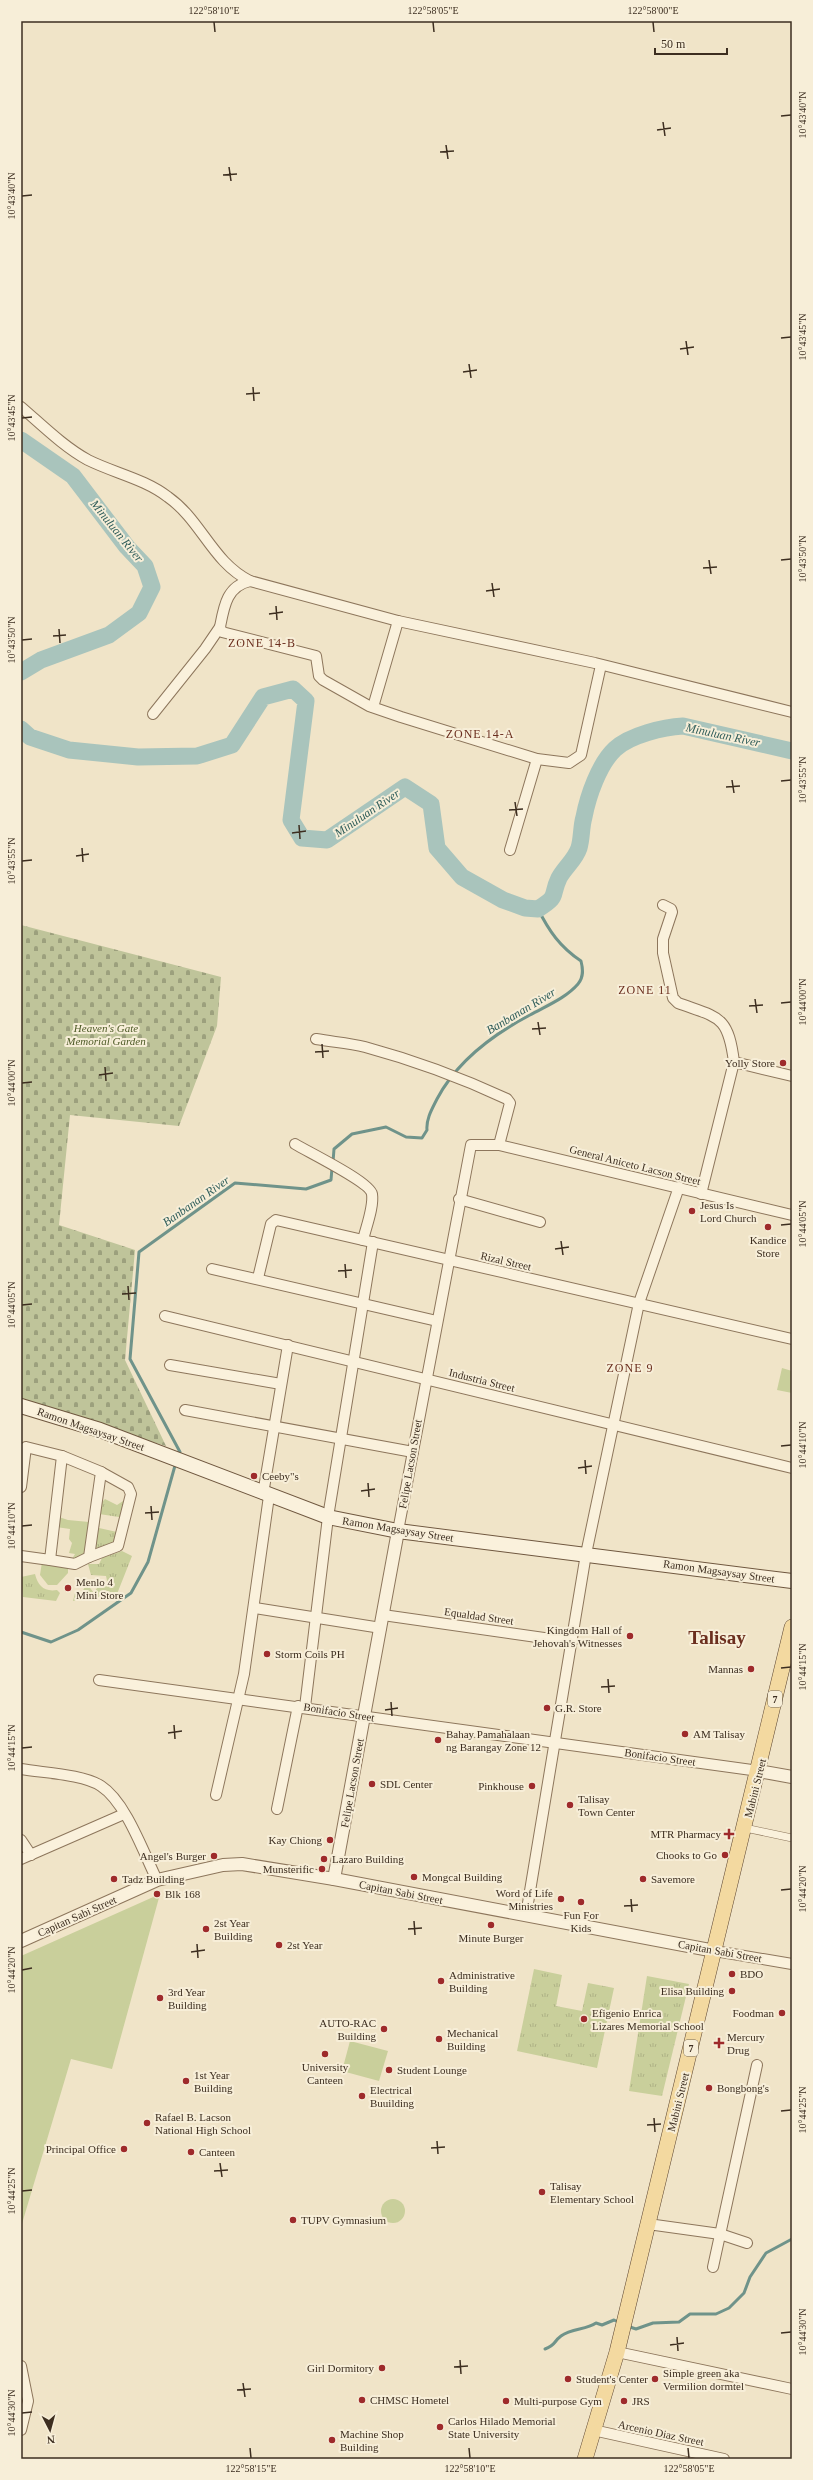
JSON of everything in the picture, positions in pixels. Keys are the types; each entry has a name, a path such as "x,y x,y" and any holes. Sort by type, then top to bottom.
{"main road":[{"name":"Ramon Magsaysay Street","path":"21,1406 100,1430 266,1495 328,1517 398,1531 792,1581"},
{"name":"Mabini Street","path":"585,2459 617,2352 759,1771 792,1627"}],"street":[{"path":"21,407 76,454 152,487 168,496 201,528 221,561 235,574 250,581 398,621 601,665 792,712"},
{"path":"153,714 205,649 220,626 228,596 235,587 250,581"},
{"path":"373,708 398,621"},
{"path":"220,626 222,632 231,636 316,656 320,676 323,680 373,708 537,759 569,763 581,755 601,665"},
{"path":"510,850 537,759"},
{"path":"664,906 671,909 672,912 664,939 663,953 673,998 678,1003 720,1019 730,1035 734,1062 701,1194"},
{"path":"316,1039 364,1047 448,1074 509,1100 499,1145"},
{"path":"734,1062 792,1076"},
{"path":"295,1144 357,1180 372,1193 363,1240"},
{"name":"General Aniceto Lacson Street","path":"471,1145 499,1145 792,1215"},
{"name":"Felipe Lacson Street","path":"334,1879 448,1260 471,1145"},
{"path":"526,1915 586,1554 613,1424 639,1303 679,1187"},
{"path":"460,1199 540,1222"},
{"name":"Rizal Street","path":"258,1278 273,1221 374,1242 792,1339"},
{"path":"277,1809 301,1707 318,1617 328,1517 374,1242"},
{"path":"212,1269 258,1278 437,1321"},
{"name":"Industria Street","path":"165,1316 792,1468"},
{"path":"216,1795 238,1699 255,1608 274,1427 288,1346"},
{"path":"170,1365 281,1384"},
{"path":"185,1410 413,1452"},
{"path":"21,1487 24,1446 62,1456 101,1472 128,1487 131,1494 118,1546 75,1564 21,1556"},
{"path":"50,1560 62,1456"},
{"path":"89,1557 101,1472"},
{"path":"255,1608 381,1628"},
{"name":"Equaldad Street","path":"383,1615 572,1642"},
{"name":"Bonifacio Street","path":"99,1680 792,1776"},
{"path":"21,1769 88,1780 109,1793 124,1814 157,1880"},
{"path":"21,1840 26,1857 124,1814"},
{"path":"745,1828 792,1838"},
{"name":"Capitan Sabi Street","path":"21,1941 157,1880 232,1864 334,1879 715,1951 792,1964"},
{"path":"712,2267 757,2065"},
{"path":"648,2224 720,2234 747,2243"},
{"path":"617,2352 792,2389"},
{"path":"21,2366 28,2401 21,2430"},
{"name":"Arcenio Diaz Street","path":"593,2430 724,2459"}],"green space":[{"name":"Heaven's Gate Memorial Garden","path":"21,925 221,977 217,1026 179,1126 70,1115 59,1225 135,1250 125,1360 166,1446 21,1402"},
{"path":"782,1368 792,1371 792,1393 777,1390"},
{"path":"105,1499 117,1505 126,1499 117,1546 92,1550 97,1515 101,1516 99,1528 117,1532 119,1517 99,1514 102,1502"},
{"path":"59,1517 68,1520 89,1522 88,1556 79,1560 72,1559 75,1554 69,1553 72,1543 69,1539 70,1529 56,1527"},
{"path":"122,1551 132,1556 117,1594 73,1601 75,1593 80,1595 87,1584 94,1593 97,1588 108,1585 106,1576 91,1575 88,1564 99,1564 102,1558"},
{"path":"42,1562 68,1568 68,1573 57,1585 48,1585 40,1575"},
{"path":"35,1574 42,1587 48,1590 57,1590 60,1593 56,1601 23,1597 21,1577"},
{"path":"160,1894 112,2069 71,2059 21,2227 21,1956"},
{"path":"534,1969 562,1975 556,2006 582,2011 588,1983 614,1988 597,2068 517,2051"},
{"path":"647,1976 689,1984 662,2096 629,2091"},
{"path":"350,2041 388,2051 379,2081 342,2071"},
{"path":"393,2199 398,2200 404,2206 404,2216 398,2222 393,2223 388,2222 382,2216 381,2211 382,2206 388,2200"}],"waterway":[{"name":"Minuluan River","path":"21,440 73,476 127,547 145,566 152,587 139,613 109,635 41,660 21,672"},
{"name":"Minuluan River","path":"21,729 30,737 69,750 138,757 197,756 232,745 263,697 293,689 306,701 291,820 302,838 327,840 405,787 431,804 437,848 462,877 503,900 525,908 538,909 552,898 559,878 577,852 591,790 609,755 621,744 648,733 666,728 683,726 792,751"},
{"name":"Banbanan River","path":"333,1162 334,1149 352,1134 386,1127 406,1137 422,1138 427,1130 428,1118 437,1099 445,1085 465,1061 502,1031 562,998 578,984 582,973 581,961 567,950 556,938 538,909"},
{"name":"Banbanan River","path":"179,1455 180,1452 130,1359 139,1252 235,1183 306,1189 331,1180 332,1168"},
{"name":"Banbanan River","path":"21,1632 51,1642 78,1630 131,1593 148,1562 176,1462"},
{"path":"627,2326 636,2329 653,2323 679,2322 690,2314 716,2314 729,2308 744,2293 750,2277 766,2253 792,2239"},
{"path":"545,2349 553,2345 565,2333 588,2327 596,2323 602,2325 614,2320 620,2323"}],"place":[{"name":"Yolly Store","path":"783,1063"},
{"name":"Jesus Is Lord Church","path":"692,1211"},
{"name":"Kandice Store","path":"768,1227"},
{"name":"Ceeby\"s","path":"254,1476"},
{"name":"Menlo 4 Mini Store","path":"68,1588"},
{"name":"Kingdom Hall of Jehovah's Witnesses","path":"630,1636"},
{"name":"Storm Coils PH","path":"267,1654"},
{"name":"Mannas","path":"751,1669"},
{"name":"G.R. Store","path":"547,1708"},
{"name":"AM Talisay","path":"685,1734"},
{"name":"Bahay Pamahalaan ng Barangay Zone 12","path":"438,1740"},
{"name":"SDL Center","path":"372,1784"},
{"name":"Pinkhouse","path":"532,1786"},
{"name":"Talisay Town Center","path":"570,1805"},
{"name":"MTR Pharmacy","path":"729,1834"},
{"name":"Kay Chiong","path":"330,1840"},
{"name":"Chooks to Go","path":"725,1855"},
{"name":"Angel's Burger","path":"214,1856"},
{"name":"Lazaro Building","path":"324,1859"},
{"name":"Munsterific","path":"322,1869"},
{"name":"Mongcal Building","path":"414,1877"},
{"name":"Tadz Building","path":"114,1879"},
{"name":"Savemore","path":"643,1879"},
{"name":"Blk 168","path":"157,1894"},
{"name":"Word of Life Ministries","path":"561,1899"},
{"name":"Fun For Kids","path":"581,1902"},
{"name":"Minute Burger","path":"491,1925"},
{"name":"2st Year Building","path":"206,1929"},
{"name":"2st Year","path":"279,1945"},
{"name":"BDO","path":"732,1974"},
{"name":"Administrative Building","path":"441,1981"},
{"name":"Elisa Building","path":"732,1991"},
{"name":"3rd Year Building","path":"160,1998"},
{"name":"Foodman","path":"782,2013"},
{"name":"Efigenio Enrica Lizares Memorial School","path":"584,2019"},
{"name":"AUTO-RAC Building","path":"384,2029"},
{"name":"Mechanical Building","path":"439,2039"},
{"name":"Mercury Drug","path":"719,2043"},
{"name":"University Canteen","path":"325,2054"},
{"name":"Student Lounge","path":"389,2070"},
{"name":"1st Year Building","path":"186,2081"},
{"name":"Bongbong's","path":"709,2088"},
{"name":"Electrical Buuilding","path":"362,2096"},
{"name":"Rafael B. Lacson National High School","path":"147,2123"},
{"name":"Principal Office","path":"124,2149"},
{"name":"Canteen","path":"191,2152"},
{"name":"Talisay Elementary School","path":"542,2192"},
{"name":"TUPV Gymnasium","path":"293,2220"},
{"name":"Girl Dormitory","path":"382,2368"},
{"name":"Student's Center","path":"568,2379"},
{"name":"Simple green aka Vermilion dormtel","path":"655,2379"},
{"name":"CHMSC Hometel","path":"362,2400"},
{"name":"Multi-purpose Gym","path":"506,2401"},
{"name":"JRS","path":"624,2401"},
{"name":"Carlos Hilado Memorial State University","path":"440,2427"},
{"name":"Machine Shop Building","path":"332,2440"}],"district":[{"name":"ZONE 14-B","path":"262,643"},
{"name":"ZONE 14-A","path":"480,734"},
{"name":"ZONE 11","path":"645,990"},
{"name":"ZONE 9","path":"630,1368"},
{"name":"Talisay","path":"717,1637"}]}
